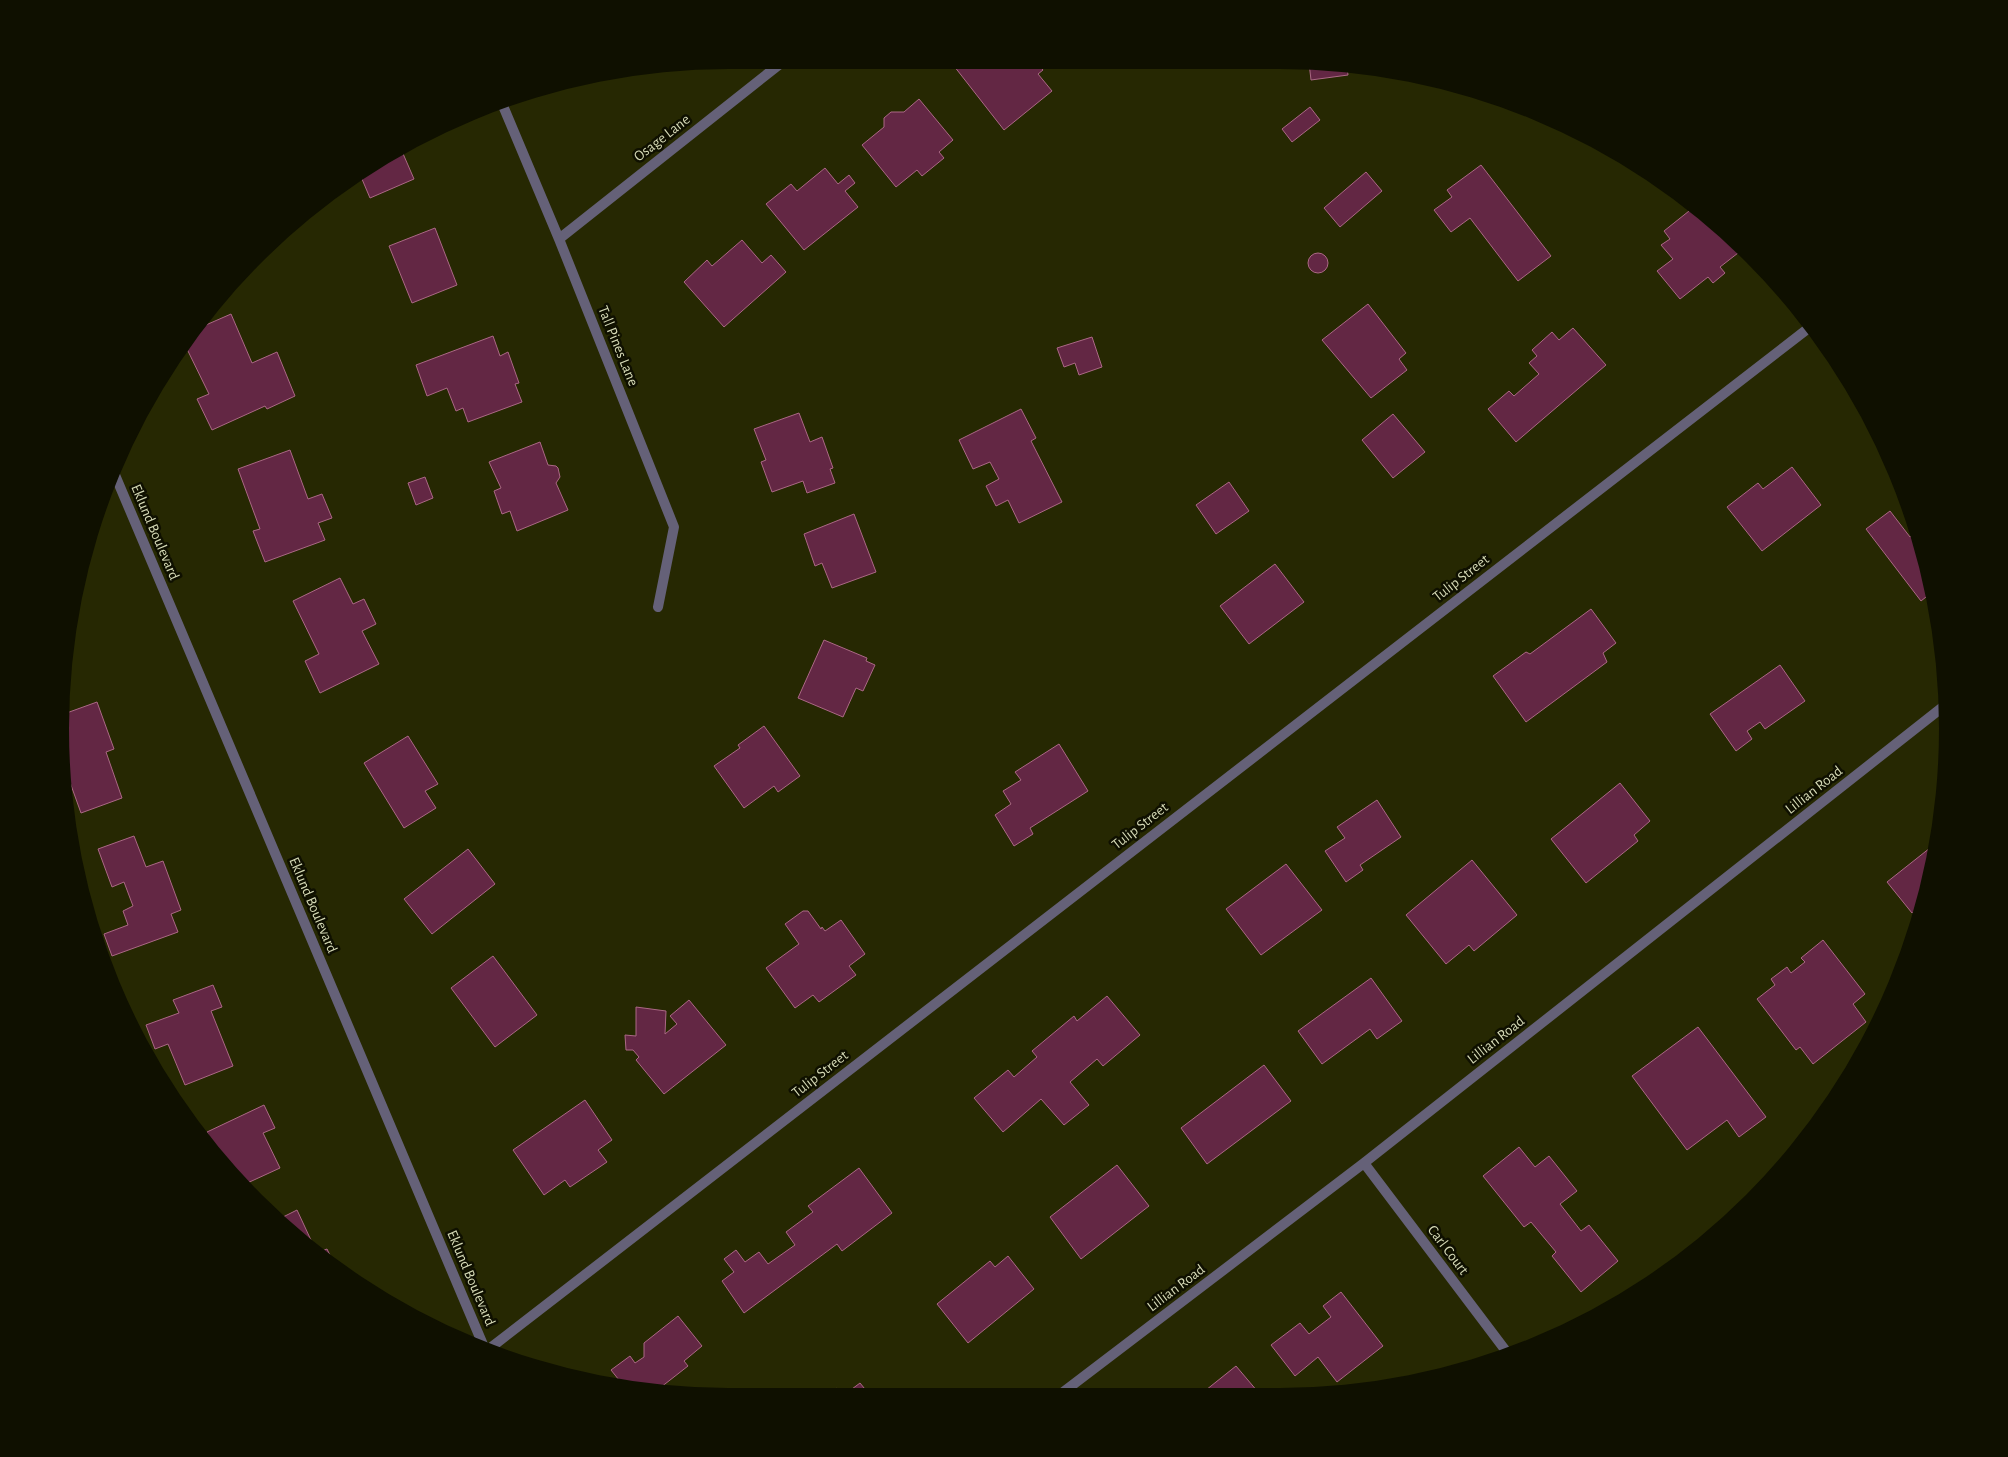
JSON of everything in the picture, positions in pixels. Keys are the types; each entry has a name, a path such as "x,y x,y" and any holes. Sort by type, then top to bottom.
{"street":[{"name":"Osage Lane","path":"559,239 773,69"},
{"name":"Tall Pines Lane","path":"504,108 559,239 674,526 658,607"},
{"name":"Tulip Street","path":"494,1345 1805,330"},
{"name":"Eklund Boulevard","path":"117,480 481,1340"},
{"name":"Lillian Road","path":"1069,1388 1364,1163 1939,710"},
{"name":"Carl Court","path":"1364,1163 1504,1348"}],"building":[{"path":"956,69 1043,70 1038,74 1052,91 1004,130"},
{"path":"1310,70 1348,72 1348,75 1311,80"},
{"path":"919,99 953,140 939,152 944,158 922,176 917,170 896,187 862,145 884,127 884,118 891,112 904,112"},
{"path":"1310,107 1320,120 1292,142 1282,129"},
{"path":"403,155 414,179 370,198 362,180"},
{"path":"1481,165 1551,256 1518,281 1470,218 1451,232 1434,210 1452,197 1447,190"},
{"path":"825,168 838,184 849,175 855,183 845,191 858,207 804,250 766,204 791,184 797,191"},
{"path":"1366,172 1382,191 1340,227 1324,208"},
{"path":"1689,211 1715,232 1737,254 1720,267 1725,273 1713,283 1708,277 1680,299 1657,271 1673,259 1661,245 1670,239 1664,231"},
{"path":"435,228 457,285 412,303 389,246"},
{"path":"742,240 762,263 771,255 786,272 724,327 684,282 707,260 712,266"},
{"path":"1318,253 1325,256 1328,263 1325,270 1318,273 1311,270 1308,263 1311,256"},
{"path":"1368,304 1406,353 1399,359 1407,370 1371,398 1322,340"},
{"path":"231,314 252,363 277,352 295,396 267,409 265,406 212,430 197,399 209,394 188,351 207,325"},
{"path":"1573,328 1606,365 1516,442 1488,409 1509,391 1514,396 1539,374 1529,363 1537,356 1532,350 1552,332 1559,340"},
{"path":"493,336 500,356 508,352 519,383 515,384 522,402 468,422 463,408 456,411 447,388 427,396 416,365"},
{"path":"1092,337 1102,367 1079,375 1075,363 1064,367 1057,348"},
{"path":"1021,409 1036,438 1031,441 1062,502 1019,523 1008,500 996,506 986,486 999,479 990,462 973,469 959,440"},
{"path":"799,413 810,442 822,437 833,468 830,469 835,483 807,493 803,481 772,492 761,462 766,460 754,429"},
{"path":"1393,414 1425,452 1393,478 1362,440"},
{"path":"540,442 548,465 558,468 560,477 556,483 568,510 517,531 510,511 502,514 494,491 501,488 489,462"},
{"path":"290,450 308,499 322,494 332,518 318,523 325,540 265,562 253,531 260,529 238,469"},
{"path":"1792,467 1821,505 1762,551 1727,507 1758,483 1763,489"},
{"path":"425,477 433,498 416,505 408,483"},
{"path":"1229,482 1249,511 1216,534 1196,505"},
{"path":"1890,511 1910,537 1926,597 1921,601 1866,529"},
{"path":"854,514 876,572 832,588 822,563 815,566 804,534"},
{"path":"1275,564 1304,602 1249,644 1220,606"},
{"path":"340,578 353,604 364,599 376,624 362,631 379,664 320,693 305,661 319,654 293,601"},
{"path":"1591,609 1616,643 1603,653 1607,662 1526,722 1493,676 1526,652 1530,654"},
{"path":"824,640 867,658 866,661 875,665 863,691 856,688 843,717 798,698"},
{"path":"1780,665 1805,701 1765,729 1760,722 1747,731 1752,739 1736,751 1710,714"},
{"path":"97,702 114,749 106,752 122,798 81,813 71,786 69,712"},
{"path":"764,726 800,776 778,792 774,786 744,808 714,766 740,748 738,745"},
{"path":"408,736 438,784 425,791 436,808 404,828 364,763"},
{"path":"1059,744 1088,791 1030,828 1033,834 1014,846 995,815 1011,804 1003,791 1021,780 1015,772"},
{"path":"1620,783 1650,821 1634,835 1638,841 1586,883 1551,839"},
{"path":"1377,800 1401,837 1360,865 1363,870 1346,882 1325,851 1345,838 1337,827"},
{"path":"134,836 146,867 163,861 181,910 171,914 178,932 112,956 104,934 128,925 123,911 133,906 124,882 112,887 98,849"},
{"path":"468,849 495,884 432,934 404,899"},
{"path":"1928,849 1912,913 1887,882"},
{"path":"1472,860 1517,915 1474,951 1469,945 1446,964 1406,915"},
{"path":"1286,864 1322,910 1261,955 1226,909"},
{"path":"803,911 808,911 821,929 822,927 825,931 841,920 865,954 849,966 856,975 819,1002 813,995 795,1008 766,968 799,944 785,924"},
{"path":"1823,940 1865,994 1853,1004 1866,1022 1813,1064 1800,1047 1796,1050 1757,999 1775,985 1771,979 1787,967 1791,973 1805,962 1801,958"},
{"path":"493,956 537,1015 495,1047 451,988"},
{"path":"1371,978 1402,1021 1377,1039 1370,1029 1322,1064 1298,1031"},
{"path":"213,985 222,1007 211,1011 233,1066 185,1085 168,1044 155,1049 146,1025 179,1013 173,1000"},
{"path":"1107,996 1140,1035 1103,1066 1097,1059 1070,1082 1089,1105 1064,1125 1041,1099 1003,1132 974,1098 1008,1070 1014,1077 1037,1057 1032,1051 1074,1016 1077,1021"},
{"path":"689,1000 726,1045 664,1094 636,1060 639,1057 633,1050 626,1050 625,1035 636,1036 636,1007 666,1011 665,1034 677,1024 670,1016"},
{"path":"1698,1027 1766,1117 1739,1137 1727,1120 1687,1150 1632,1076"},
{"path":"1264,1065 1291,1101 1207,1164 1181,1128"},
{"path":"585,1100 612,1140 598,1150 607,1162 570,1187 565,1180 544,1195 513,1150"},
{"path":"264,1105 275,1128 263,1133 280,1168 249,1182 232,1164 207,1132"},
{"path":"1519,1147 1535,1167 1549,1156 1577,1191 1560,1204 1581,1231 1589,1225 1618,1261 1581,1292 1552,1256 1556,1252 1531,1222 1524,1227 1483,1176"},
{"path":"1117,1165 1149,1206 1081,1259 1050,1217"},
{"path":"859,1168 892,1213 842,1251 837,1244 744,1313 722,1281 734,1272 724,1259 736,1250 745,1262 759,1252 768,1264 795,1245 786,1232 813,1212 808,1206"},
{"path":"297,1210 310,1239 293,1225 284,1216"},
{"path":"1008,1256 1034,1289 968,1343 937,1304 990,1261 995,1267"},
{"path":"1341,1292 1383,1346 1337,1382 1318,1357 1295,1376 1271,1345 1300,1323 1309,1334 1331,1317 1323,1306"},
{"path":"678,1316 702,1346 684,1361 688,1366 664,1385 618,1379 611,1370 630,1356 635,1363 644,1357 644,1343"},
{"path":"1236,1366 1255,1388 1208,1388"},
{"path":"860,1383 864,1388 853,1388"}]}
